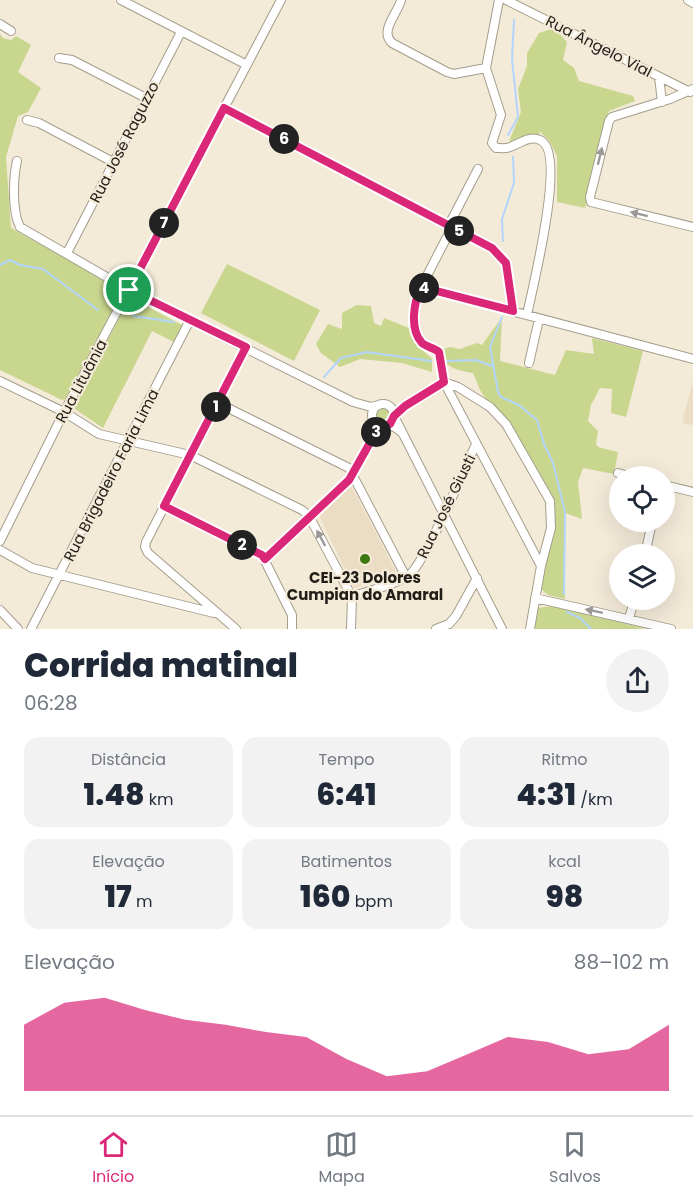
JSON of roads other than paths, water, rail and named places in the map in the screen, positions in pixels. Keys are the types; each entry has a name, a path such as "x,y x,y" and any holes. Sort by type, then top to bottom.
{"street":[{"path":"120,0 247,65"},
{"name":"Rua Lituânia","path":"0,541 64,412 281,0"},
{"path":"401,0 387,33 388,39 454,74 486,68"},
{"path":"499,0 486,68 501,115 493,140 494,146 509,148 520,141 533,138 542,140 550,154 549,205 527,315"},
{"name":"Rua Ângelo Vial","path":"506,0 526,4 659,77 691,91"},
{"path":"688,0 693,3"},
{"path":"0,24 11,31"},
{"name":"Rua José Raguzzo","path":"67,253 181,32"},
{"path":"59,58 72,60 146,98"},
{"name":"Rua Ângelo Vial","path":"659,77 662,102"},
{"path":"691,91 612,117 609,121 590,197 591,202 693,227"},
{"path":"224,108 492,248 506,263 513,311"},
{"path":"27,120 39,123 113,162"},
{"path":"16,161 14,175 20,227 129,290 353,402 366,407 405,406"},
{"path":"477,169 414,305 416,330 424,345 439,352 444,382 542,566"},
{"path":"421,287 693,359"},
{"path":"529,363 539,319"},
{"name":"Rua Brigadeiro Faria Lima","path":"31,629 190,320"},
{"path":"236,629 145,548 164,506 246,347"},
{"path":"0,382 64,412 99,434 190,455 303,510 309,516 352,597 351,629"},
{"path":"372,438 405,406 444,382"},
{"path":"444,382 458,387 490,407 506,424 549,501 551,528 530,629"},
{"path":"353,402 369,413 378,425 393,426 401,433"},
{"path":"218,403 349,468 406,577 352,597"},
{"path":"265,559 349,480 372,438 375,428 372,413 377,406"},
{"path":"390,406 401,433 502,629"},
{"name":"Rua José Giusti","path":"406,577 415,571 476,444"},
{"path":"675,488 693,492"},
{"path":"164,506 262,555 292,615 292,629"},
{"path":"0,550 32,568 217,613"},
{"path":"436,629 449,624 456,616 477,578"},
{"path":"192,607 197,602 196,595"},
{"path":"535,598 671,629"},
{"path":"0,610 18,629"},
{"path":"629,619 631,610"}],"waterway":[{"path":"508,135 518,117 512,59 514,20"},
{"path":"503,241 502,219 514,183 513,157"},
{"path":"0,265 10,260 20,265 43,269 98,310"},
{"path":"133,316 174,322"},
{"path":"502,317 490,347 498,392 501,397 519,405 537,420 544,444 553,463 565,512 564,594"},
{"path":"324,377 341,358 367,352 431,361"},
{"path":"446,361 476,360 492,366"},
{"path":"567,612 580,618 591,629"}],"place":[{"name":"CEI-23 Dolores Cumpian do Amaral","path":"365,559"}]}
